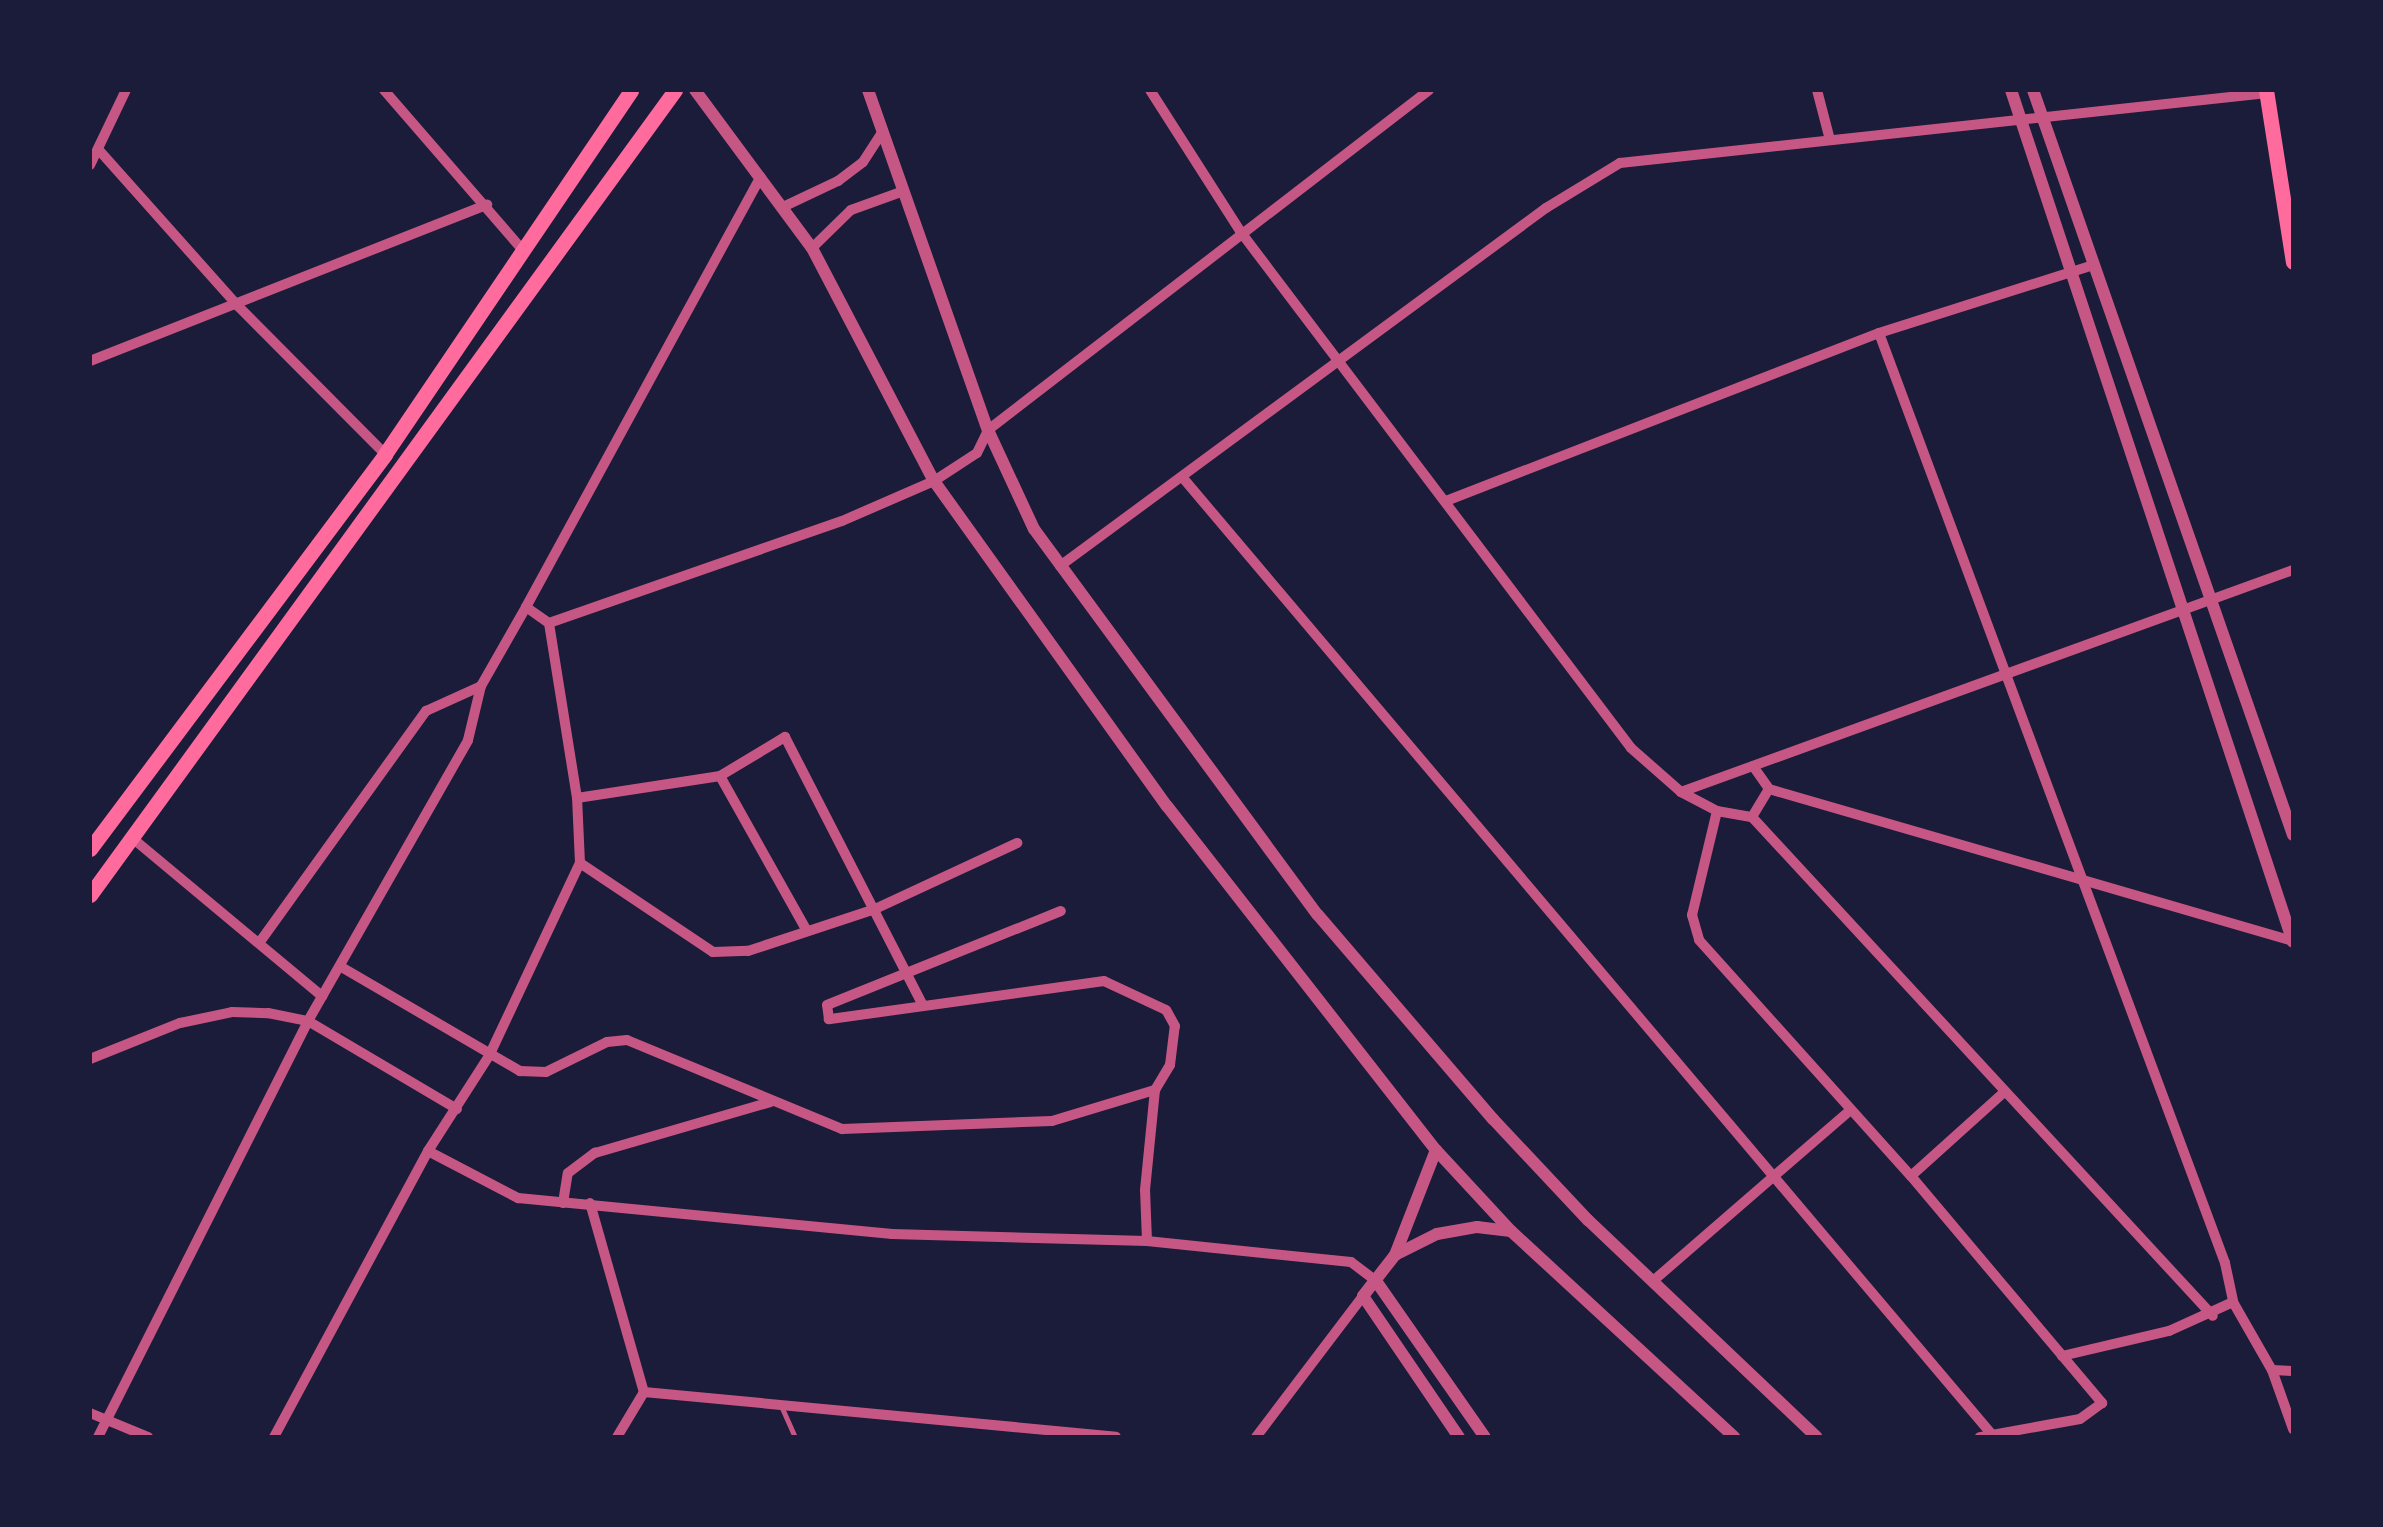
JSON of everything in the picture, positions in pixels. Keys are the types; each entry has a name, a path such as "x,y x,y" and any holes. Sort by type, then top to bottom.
{"main road":[{"path":"90,849 385,454 520,247 632,90"},
{"path":"90,895 675,90"},
{"path":"2266,92 2293,262"}],"street":[{"path":"90,165 126,90"},
{"path":"384,90 520,247"},
{"path":"694,90 785,206 812,248 934,481 1166,806 1436,1150 1511,1231 1728,1435"},
{"path":"868,90 880,134 988,430 1034,529 1060,566 1318,915 1532,1162 1817,1437"},
{"path":"1150,90 1240,232 1631,748 1682,792 1717,811 1752,817 2002,1094 2213,1316"},
{"path":"548,624 842,520 934,481 977,453 988,430 1240,232 1430,90"},
{"path":"1817,90 1828,136"},
{"path":"2011,90 2068,274 2116,400 2187,610 2293,941"},
{"path":"2033,90 2293,836"},
{"path":"1060,566 1595,174 1640,157 1828,136 2044,122 2266,92"},
{"path":"785,206 838,181 863,162 880,134"},
{"path":"98,150 238,306 385,454"},
{"path":"98,1437 308,1022 468,740 481,686 760,177"},
{"path":"812,248 851,210 901,192"},
{"path":"90,361 487,205"},
{"path":"1446,501 1878,332 2093,265"},
{"path":"1878,332 2079,880 2226,1262 2233,1302 2272,1370 2293,1428"},
{"path":"2116,400 2139,392"},
{"path":"1183,478 1989,1436 2080,1419 2102,1403 1911,1176 1713,958 1692,926 1717,811"},
{"path":"1682,792 2007,678 2293,570"},
{"path":"274,1437 428,1151 490,1056 580,863 577,798 548,624 526,607"},
{"path":"262,939 426,710 481,686"},
{"path":"577,798 720,776 785,737 923,1005"},
{"path":"1753,766 1769,789 2293,941"},
{"path":"720,776 807,932"},
{"path":"1752,817 1769,789"},
{"path":"131,838 262,939 322,996"},
{"path":"580,863 713,952 748,950 875,909 1018,842"},
{"path":"1061,912 827,1005 830,1019 923,1005 1042,994 1104,981 1172,1016 1170,1065 1155,1090 1144,1190 1147,1241"},
{"path":"342,968 490,1056 542,1073 607,1042 627,1040 828,1126 861,1130 1052,1121 1155,1090"},
{"path":"90,1058 180,1023 232,1012 308,1022 457,1109"},
{"path":"1911,1176 2002,1094"},
{"path":"563,1203 568,1174 595,1153 772,1102"},
{"path":"1653,1281 1849,1111"},
{"path":"1256,1437 1396,1256 1436,1150"},
{"path":"428,1151 518,1198 892,1234 1147,1241 1351,1262 1376,1282 1485,1437"},
{"path":"590,1203 644,1392 617,1437"},
{"path":"1396,1256 1437,1234 1478,1227 1511,1231"},
{"path":"1363,1296 1459,1437"},
{"path":"2062,1356 2213,1316 2233,1302"},
{"path":"2272,1370 2293,1370"},
{"path":"644,1392 1116,1437"},
{"path":"90,1413 148,1437"},
{"path":"1798,1437 1800,1420"},
{"path":"1024,1437 1031,1426"}],"lane":[{"path":"782,1408 795,1437"}]}
